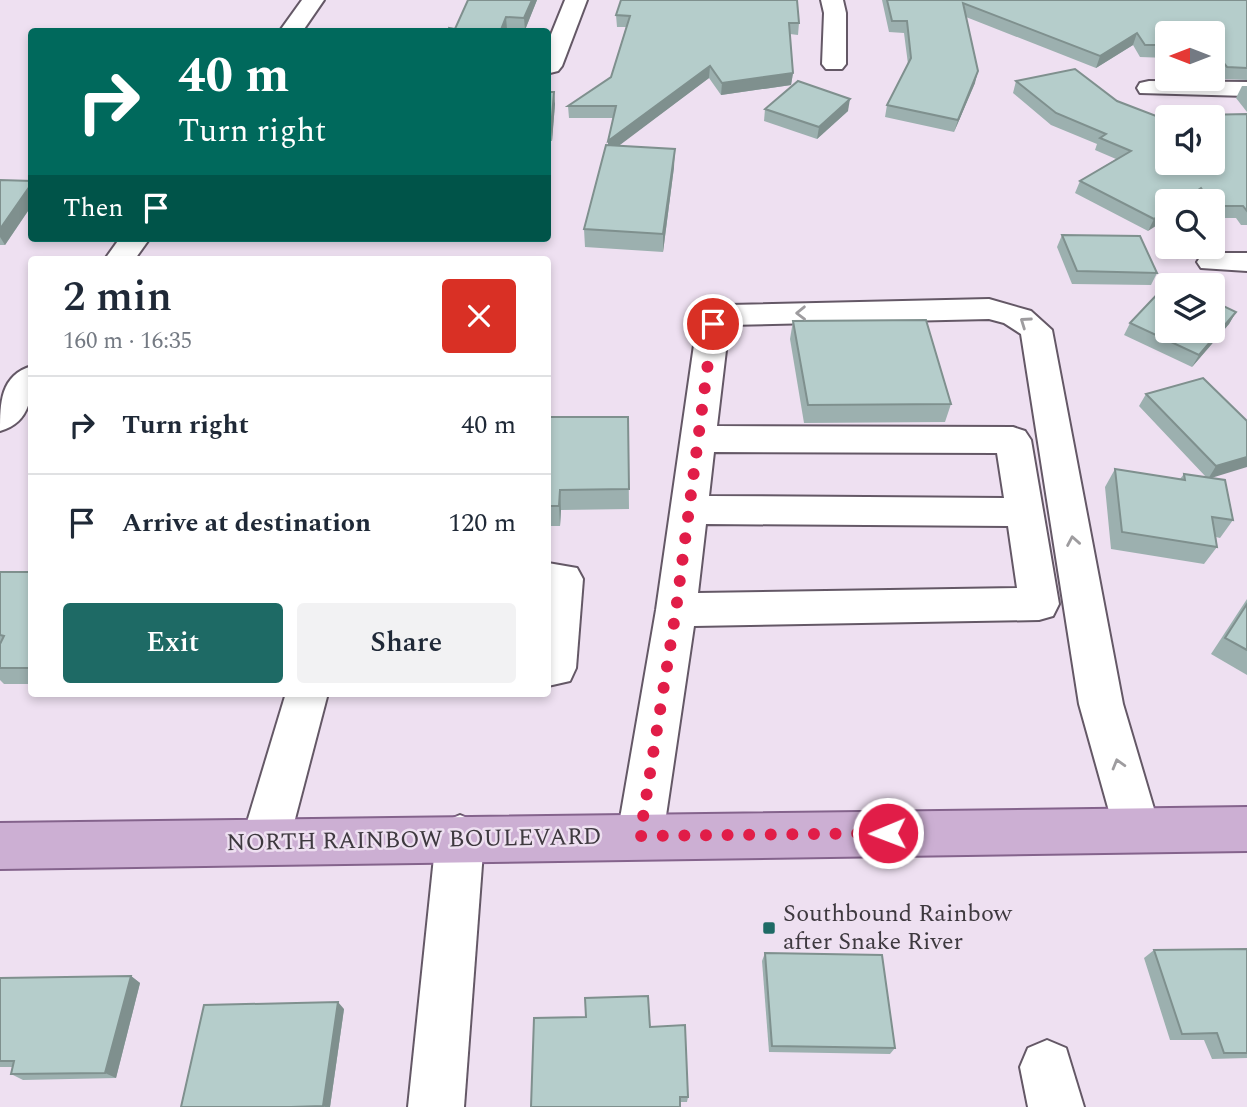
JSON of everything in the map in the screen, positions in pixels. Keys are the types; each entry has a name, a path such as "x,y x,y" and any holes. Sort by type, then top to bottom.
{"main road":[{"name":"NORTH RAINBOW BOULEVARD","path":"0,846 1247,829"}],"street":[{"path":"293,28 313,0"},
{"path":"551,63 576,0"},
{"path":"832,0 835,13 834,64"},
{"path":"1149,88 1247,89"},
{"path":"1212,262 1247,262"},
{"path":"640,836 676,610 713,324 719,317 989,309 1024,319 1036,331 1101,704 1137,829"},
{"path":"0,419 28,382"},
{"path":"676,610 1039,604 1013,440 699,439"},
{"path":"689,510 1024,512"},
{"path":"551,579 563,579 555,668 551,668"},
{"path":"265,842 306,697"},
{"path":"436,1107 460,838"}],"building":[{"path":"468,0 532,0 524,18 506,17 502,28 455,28"},
{"path":"621,0 797,0 799,23 789,23 793,73 722,83 710,66 608,141 616,106 568,106 611,77 630,16 616,15"},
{"path":"887,0 1247,0 1247,68 1225,65 1225,21 1155,21 1155,45 1145,45 1137,33 1100,56 963,3 978,71 958,120 887,105 911,58 907,21 892,21"},
{"path":"1075,69 1117,101 1155,116 1155,175 1225,175 1225,114 1247,114 1247,211 1243,206 1225,206 1225,189 1155,189 1154,219 1080,181 1131,151 1100,138 1106,134 1056,113 1016,81"},
{"path":"798,81 850,99 819,127 765,109"},
{"path":"551,92 554,92 551,129"},
{"path":"606,145 675,149 663,234 584,229"},
{"path":"0,180 28,181 28,189 0,229"},
{"path":"1062,235 1140,236 1157,273 1077,271"},
{"path":"1155,297 1155,335 1130,323"},
{"path":"1225,307 1236,312 1225,325"},
{"path":"926,320 951,404 808,405 793,321"},
{"path":"1173,343 1209,343 1199,355"},
{"path":"1203,378 1247,421 1247,457 1216,466 1146,394"},
{"path":"551,417 628,417 629,489 560,490 559,506 551,506"},
{"path":"1115,469 1185,480 1184,474 1225,480 1233,520 1212,517 1217,547 1122,532"},
{"path":"0,572 28,572 28,668 0,668 0,644 4,636 0,635"},
{"path":"1247,604 1247,650 1225,638"},
{"path":"1247,949 1247,1053 1224,1053 1217,1033 1182,1034 1154,950"},
{"path":"765,953 882,955 895,1048 772,1046"},
{"path":"131,976 105,1073 11,1074 14,1061 0,1061 0,978"},
{"path":"648,996 650,1027 685,1025 688,1097 680,1097 680,1107 531,1107 534,1018 586,1017 585,998"},
{"path":"338,1002 323,1106 181,1107 204,1005"}],"place":[{"name":"Southbound Rainbow after Snake River","path":"769,928"}],"route":[{"path":"713,324 676,610 640,836 888,833"}]}
